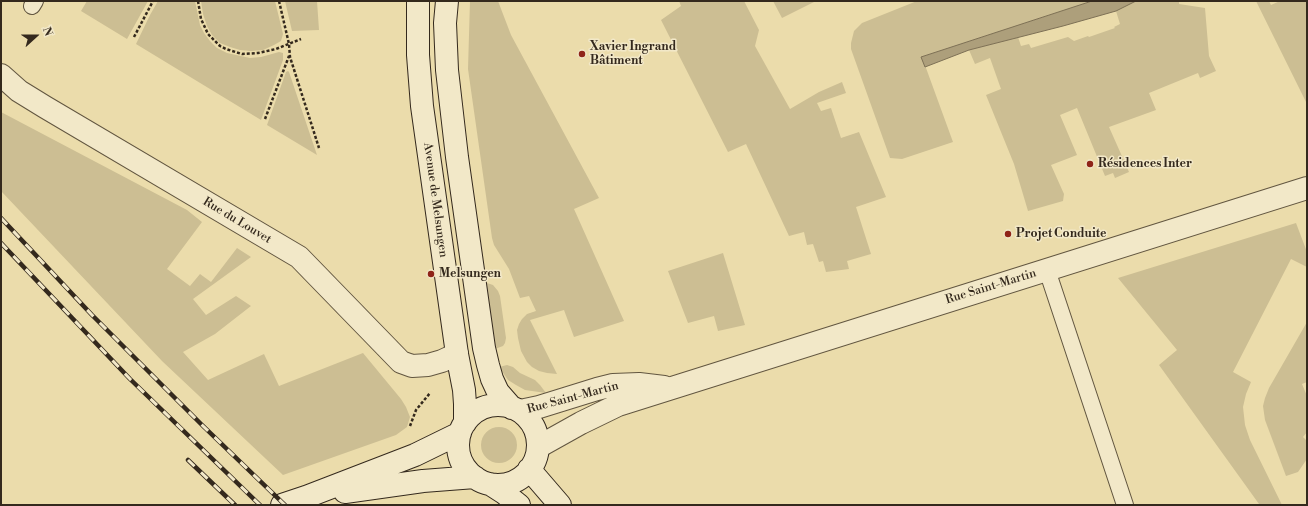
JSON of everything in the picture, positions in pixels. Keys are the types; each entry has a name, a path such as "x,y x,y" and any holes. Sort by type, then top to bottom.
{"main road":[{"name":"Avenue de Melsungen","path":"418,1 418,55 422,106 457,354 464,390 465,404 462,428"},
{"path":"306,497 423,481 482,480 506,484 523,476 530,469 536,456 538,448 536,431 526,416 516,410 498,392 492,379 484,348 457,157 447,70 445,23 447,1"},
{"name":"Rue du Louvet","path":"1,75 19,91 45,107 299,257 401,362 412,366 428,365 442,361 457,354"},
{"name":"Rue Saint-Martin","path":"538,448 603,412 618,406 1307,188"},
{"name":"Rue Saint-Martin","path":"516,410 539,408 613,385 639,384 675,387"},
{"path":"282,505 415,455 462,428 472,415 481,409 498,405 516,410"},
{"path":"462,428 458,445 464,466 519,505"},
{"path":"530,469 560,505"}],"lane":[{"path":"1047,270 1125,505"}],"path":[{"path":"134,37 153,1"},
{"path":"198,1 201,19 208,34 220,46 226,49 242,54 267,52 301,39"},
{"path":"279,1 289,44 289,54 319,148"},
{"path":"265,119 289,54"},
{"path":"415,455 408,432 416,410 435,388"}],"shaded area":[{"path":"87,1 148,1 127,39 81,11"},
{"path":"158,1 195,1 200,25 204,33 217,48 227,53 250,58 261,57 279,52 283,53 283,60 261,120 136,44"},
{"path":"201,1 275,1 283,34 281,41 263,50 251,51 240,50 220,43 212,35 207,26"},
{"path":"285,1 317,1 319,30 292,31"},
{"path":"470,1 498,1 511,35 599,198 574,209 624,321 574,337 564,310 530,320 557,374 539,371 532,367 527,362 521,351 517,330 519,324 527,314 536,311 529,296 520,298 509,269 494,245 492,238 468,69"},
{"path":"679,1 744,1 759,30 755,46 790,109 819,92 842,82 846,93 817,103 821,111 831,108 841,138 859,132 886,197 856,207 871,254 847,261 849,269 826,272 823,261 819,262 813,244 807,245 804,232 789,236 746,144 728,152 661,20 681,6"},
{"path":"773,1 816,1 782,18"},
{"path":"917,1 1092,1 922,57 953,142 902,159 890,158 851,49 851,43 854,31 862,23"},
{"path":"1092,1 1136,1 1116,11 969,50 925,67 921,57"},
{"path":"1136,1 1179,1 1179,4 1205,8 1209,56 1216,71 1200,78 1198,73 1149,93 1156,110 1109,127 1129,172 1115,178 1113,173 1105,176 1077,108 1060,115 1077,155 1051,165 1064,194 1063,201 1028,211 1014,164 986,95 1001,89 990,58 975,64 969,50 1018,37 1021,46 1029,44 1031,48 1068,37 1074,41 1088,36 1089,37 1115,28 1114,27 1120,24 1116,11"},
{"path":"1256,1 1269,1 1271,5 1280,1 1307,1 1307,104"},
{"path":"288,71 317,155 267,125 286,72"},
{"path":"1,112 187,210 202,222 167,269 190,286 200,274 211,282 237,248 251,257 193,299 206,315 236,296 251,306 215,334 183,352 208,380 264,354 279,386 363,353 406,407 410,417 407,427 396,435 283,475 162,361 1,191"},
{"path":"1296,223 1307,252 1307,267 1291,259 1233,372 1251,382 1243,407 1245,425 1250,440 1282,505 1258,505 1259,504 1159,365 1177,350 1118,278"},
{"path":"723,253 745,325 718,331 714,316 688,323 668,271"},
{"path":"487,283 493,285 500,296 506,338 503,346 492,350 482,284"},
{"path":"1307,322 1307,382 1302,384 1307,396 1307,432 1303,437 1307,441 1307,459 1298,472 1286,476 1265,420 1263,406 1269,388"},
{"path":"507,365 535,380 546,393 525,390 508,380 499,367"},
{"path":"503,427 512,432 516,438 516,452 512,458 503,463 495,463 486,458 482,452 481,441 486,432 492,428"}],"railway":[{"path":"1,218 92,315 202,425 285,505"},
{"path":"1,243 130,379 260,505"},
{"path":"188,460 235,505"}],"place":[{"name":"Xavier Ingrand Bâtiment","path":"582,54"},
{"name":"Résidences Inter","path":"1090,164"},
{"name":"Projet Conduite","path":"1008,234"},
{"name":"Melsungen","path":"431,274"}]}
